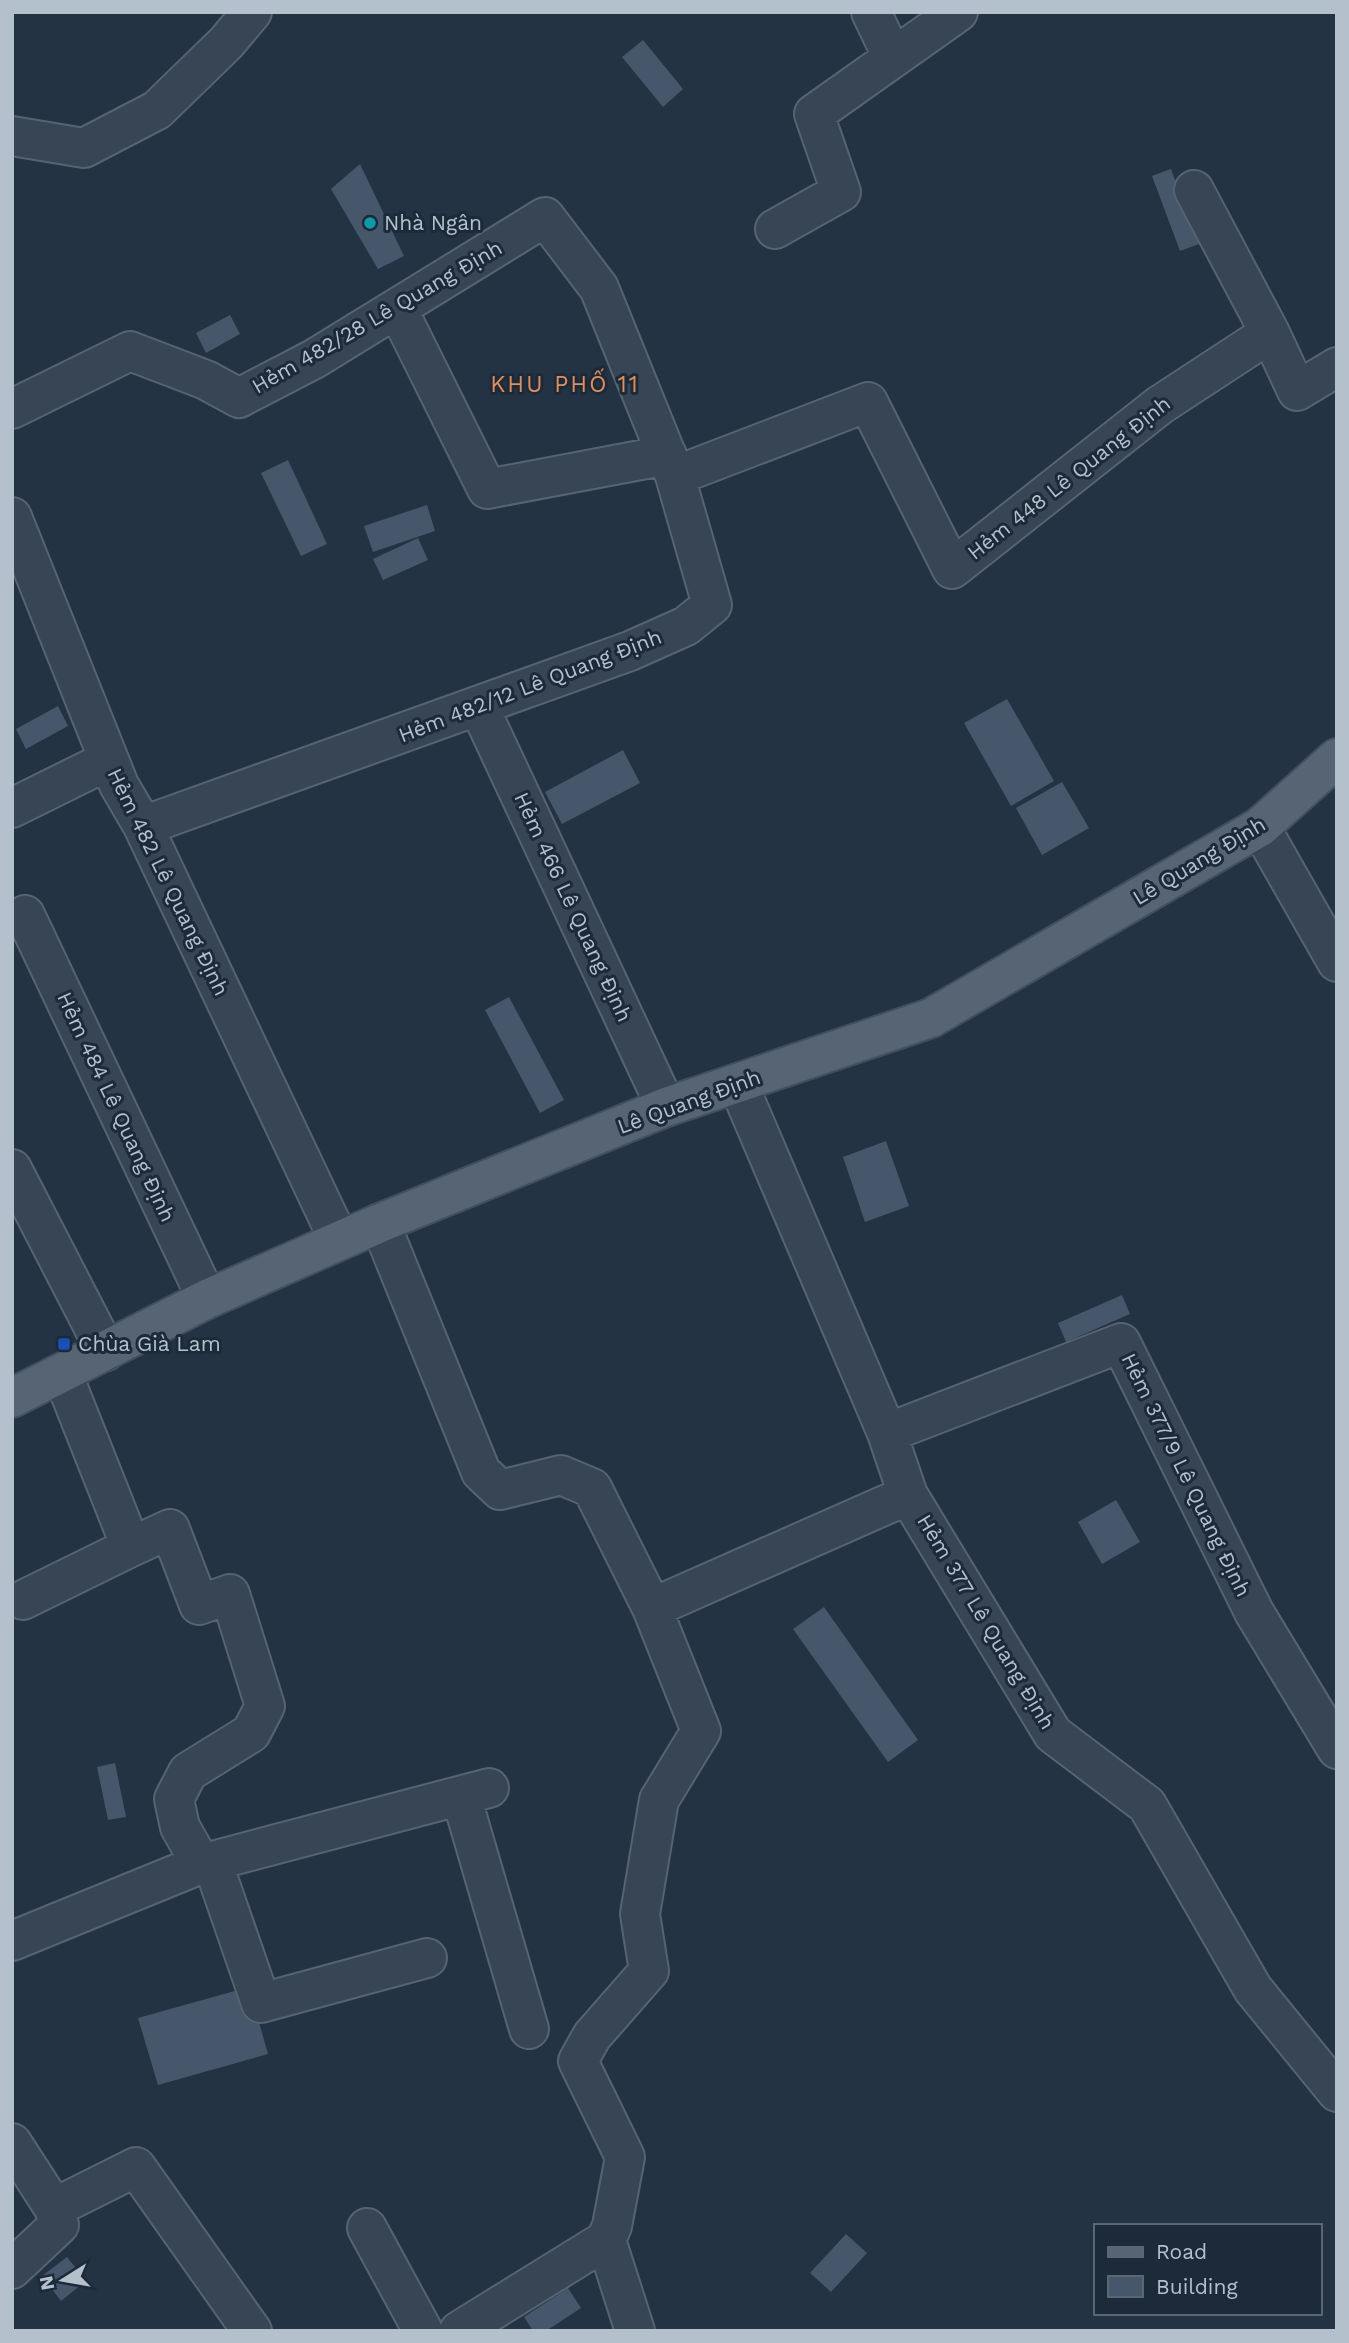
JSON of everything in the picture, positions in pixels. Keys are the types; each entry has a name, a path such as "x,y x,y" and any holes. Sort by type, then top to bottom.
{"main road":[{"name":"Lê Quang Định","path":"12,1398 207,1299 380,1223 666,1107 931,1018 1260,827 1337,758"}],"street":[{"path":"12,136 84,148 156,110 226,43 252,12"},
{"path":"871,12 893,58"},
{"path":"775,229 841,192 814,114 958,12"},
{"path":"1194,190 1270,333 1297,391 1337,367"},
{"name":"Hẻm 482/28 Lê Quang Định","path":"12,410 130,351 206,380 239,398 314,359 545,217 599,288"},
{"name":"Hẻm 482/12 Lê Quang Định","path":"143,827 629,651 685,626 712,604 671,465 599,288"},
{"path":"397,308 487,489 671,465"},
{"name":"Hẻm 448 Lê Quang Định","path":"671,465 868,402 952,569 1160,405 1270,333"},
{"name":"Hẻm 482 Lê Quang Định","path":"12,517 119,785 143,827 339,1240"},
{"name":"Hẻm 466 Lê Quang Định","path":"479,707 666,1107"},
{"path":"12,808 109,760"},
{"path":"1260,827 1337,961"},
{"name":"Hẻm 484 Lê Quang Định","path":"25,915 207,1299"},
{"name":"Hẻm 377 Lê Quang Định","path":"738,1084 887,1433 908,1495 1053,1734 1147,1805 1253,1989 1337,2092"},
{"path":"12,1169 106,1351"},
{"path":"380,1223 481,1472 500,1490 561,1475 592,1488 652,1608 701,1731 659,1801 640,1914 649,1971 592,2036 578,2061 625,2157 612,2226 606,2240 459,2331"},
{"name":"Hẻm 377/9 Lê Quang Định","path":"887,1433 1121,1343 1254,1612 1337,1749"},
{"path":"62,1373 131,1547"},
{"path":"652,1608 908,1495"},
{"path":"23,1600 170,1529 199,1605 230,1594 265,1706 251,1733 188,1772 174,1799 180,1827 206,1862 261,2003 427,1958"},
{"path":"12,1941 206,1862 475,1792 529,2029"},
{"path":"12,2143 54,2207 59,2225 12,2269"},
{"path":"54,2207 136,2167 252,2331"},
{"path":"367,2228 424,2331"},
{"path":"606,2240 635,2331"}],"building":[{"path":"643,40 683,89 663,107 622,57"},
{"name":"Nhà Ngân","path":"360,164 404,256 378,269 331,189"},
{"path":"1171,169 1199,244 1180,251 1152,176"},
{"path":"230,315 240,334 206,353 196,333"},
{"path":"288,460 327,544 301,556 261,473"},
{"path":"427,505 435,531 373,552 364,526"},
{"path":"418,538 428,560 383,580 373,559"},
{"path":"1007,699 1054,781 1011,806 964,723"},
{"path":"58,706 68,726 26,749 16,729"},
{"path":"623,750 640,783 562,824 545,792"},
{"path":"1062,782 1089,828 1042,855 1016,808"},
{"path":"509,997 564,1100 540,1113 485,1010"},
{"path":"886,1141 909,1206 865,1222 843,1157"},
{"path":"1122,1295 1130,1314 1066,1342 1058,1323"},
{"path":"1116,1500 1140,1542 1102,1564 1078,1522"},
{"path":"824,1607 918,1740 888,1762 793,1629"},
{"path":"115,1763 126,1817 108,1820 97,1767"},
{"path":"249,1987 268,2054 158,2085 138,2018"},
{"path":"846,2234 867,2253 831,2292 810,2273"},
{"path":"67,2257 86,2281 61,2301 42,2276"},
{"path":"568,2288 581,2308 546,2331 533,2331 524,2317"}],"place":[{"name":"Nhà Ngân","path":"370,223"},
{"name":"Chùa Già Lam","path":"64,1344"}],"district":[{"name":"KHU PHỐ 11","path":"565,384"}]}
